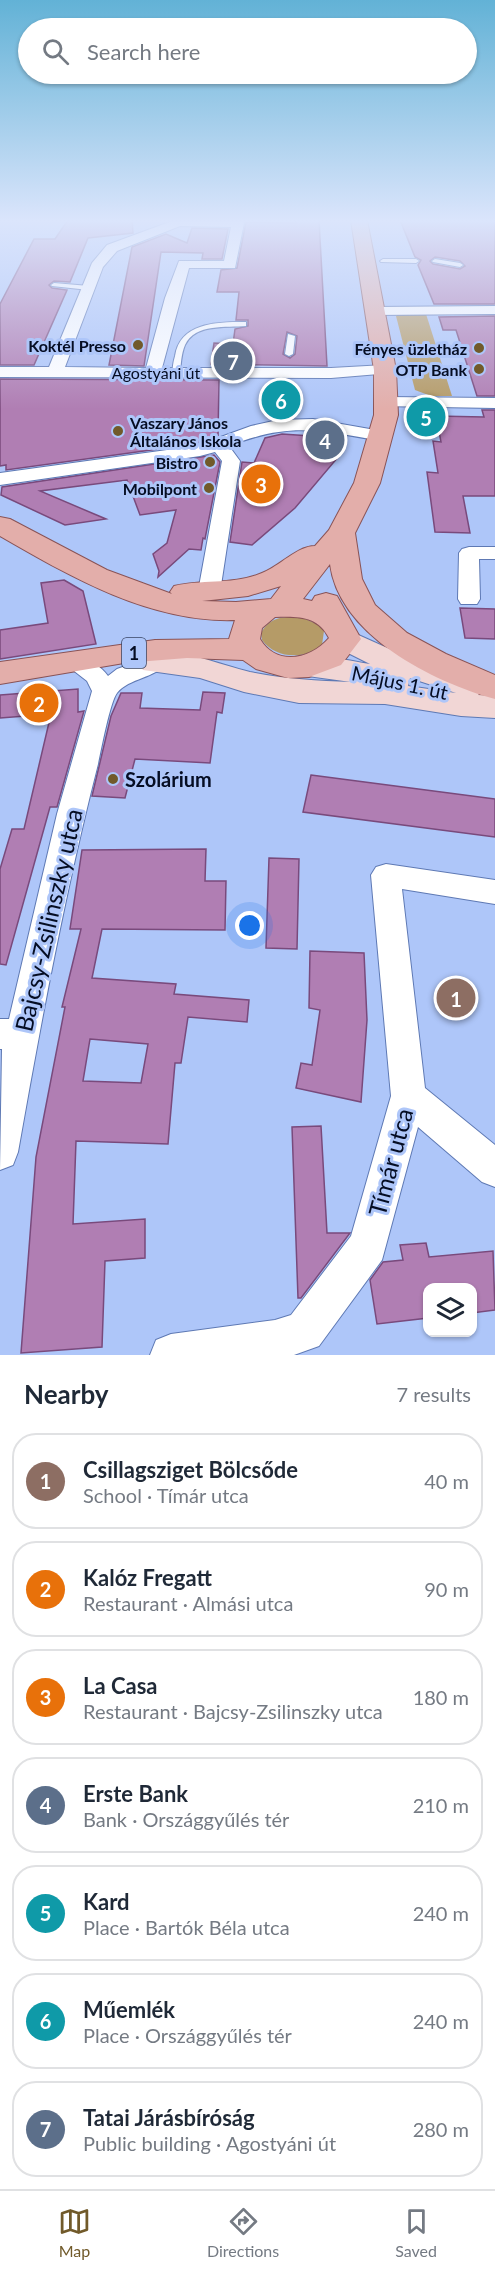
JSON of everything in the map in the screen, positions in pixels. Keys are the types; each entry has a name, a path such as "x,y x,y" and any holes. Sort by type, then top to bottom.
{"main road":[{"path":"340,630 328,609 326,590 341,533 367,483 386,415 385,370 369,283"},
{"path":"0,525 127,591 201,610 236,613 273,608 314,609 340,630"},
{"path":"87,572 159,591 209,592 242,588 281,576 341,533"},
{"path":"249,651 243,642 243,633 254,616 273,608 341,533"},
{"path":"341,533 351,591 374,622 405,646 495,688"},
{"name":"1","path":"10,671 113,655 200,647 249,651 273,665 305,667 331,658 339,651 340,630"},
{"name":"Május 1. út","path":"340,630 383,658 495,694"},
{"path":"10,671 154,663 203,668 244,681 299,692 385,693 462,705 495,707"},
{"name":"Május 1. út","path":"305,667 370,674 495,701"}],"street":[{"path":"56,371 90,283"},
{"path":"153,373 177,283"},
{"path":"373,311 495,310"},
{"name":"Agostyáni út","path":"0,372 176,373 286,369 385,370"},
{"path":"385,402 495,403"},
{"path":"0,479 200,450 219,445 234,436 278,425 313,424 381,436"},
{"path":"209,592 231,461 219,445"},
{"path":"470,599 469,553 495,553"},
{"path":"81,667 91,671 105,691 125,674 154,663"},
{"name":"Bajcsy-Zsilinszky utca","path":"0,1152 11,1033 105,691"},
{"name":"Tímár utca","path":"171,1355 275,1341 304,1331 368,1246 408,1096 386,875 495,892"},
{"path":"408,1096 495,1169"}],"lane":[{"path":"54,285 88,288"},
{"path":"176,373 183,342 193,332 210,326 243,324"},
{"path":"289,354 291,336"}],"shaded area":[{"path":"426,314 452,396 431,396 415,390 396,316"},
{"path":"283,617 301,617 319,625 324,631 322,645 315,650 299,655 282,654 262,640 261,633 273,621"}],"building":[{"path":"11,283 51,283 49,285 52,288 67,290 34,365 0,365 0,304"},
{"path":"125,283 156,283 144,366 109,365"},
{"path":"219,283 322,283 327,366 211,364 214,343 233,344 235,329 248,326 248,320 236,320 239,292 217,292","holes":["287,332 297,336 295,354 290,358 283,354"]},
{"path":"425,283 495,283 495,304 434,304"},
{"path":"495,316 495,396 477,396 456,330 443,330 439,317"},
{"path":"0,379 219,380 218,436 195,444 6,470 6,465 0,466"},
{"path":"482,410 495,410 495,496 463,496 470,533 435,532 427,472 438,473 433,441 441,442 436,416 484,417"},
{"path":"282,434 339,438 324,455 339,456 295,508 252,545 230,542 242,462 254,463 265,438"},
{"path":"214,455 220,462 201,550 189,549 158,577 159,571 153,554 167,543 176,510 140,515 127,480 40,491 106,519 65,525 1,495 2,487"},
{"path":"64,580 83,591 96,644 0,659 0,630 48,623 41,583"},
{"path":"460,608 495,609 495,639 465,638"},
{"path":"78,689 78,712 84,711 57,807 50,807 6,965 0,964 0,869 12,829 24,829 51,714 0,718 0,695"},
{"path":"203,692 225,693 222,713 217,712 210,763 135,759 125,798 92,796 111,716 121,693 142,693 140,708 200,710"},
{"path":"311,775 495,799 495,837 303,812"},
{"path":"206,849 205,881 226,881 225,930 102,929 92,978 176,984 174,994 249,1000 247,1022 188,1017 181,1063 175,1063 168,1144 76,1141 73,1224 145,1219 145,1258 105,1261 102,1347 21,1353 36,1157 65,1007 62,1007 81,929 70,929 82,850","holes":["90,1039 148,1044 141,1083 83,1081"]},
{"path":"269,858 299,859 297,949 266,948"},
{"path":"310,951 364,953 367,1020 361,1102 296,1088 301,1063 312,1065 320,1010 309,1008"},
{"path":"321,1126 327,1233 350,1233 301,1298 298,1298 292,1127"},
{"path":"426,1243 429,1257 493,1251 495,1310 477,1312 477,1283 423,1283 423,1319 377,1324 370,1280 383,1262 403,1260 400,1245"}],"place":[{"name":"Koktél Presso","path":"138,345"},
{"name":"Fényes üzletház","path":"479,348"},
{"name":"Tatai Járásbíróság","path":"233,361"},
{"name":"OTP Bank","path":"479,369"},
{"name":"Műemlék","path":"281,400"},
{"name":"Kard","path":"426,417"},
{"name":"Vaszary János Általános Iskola","path":"118,431"},
{"name":"Erste Bank","path":"325,440"},
{"name":"Bistro","path":"210,462"},
{"name":"La Casa","path":"261,484"},
{"name":"Mobilpont","path":"209,488"},
{"name":"Kalóz Fregatt","path":"39,703"},
{"name":"Szolárium","path":"113,779"},
{"name":"Csillagsziget Bölcsőde","path":"456,998"}]}
